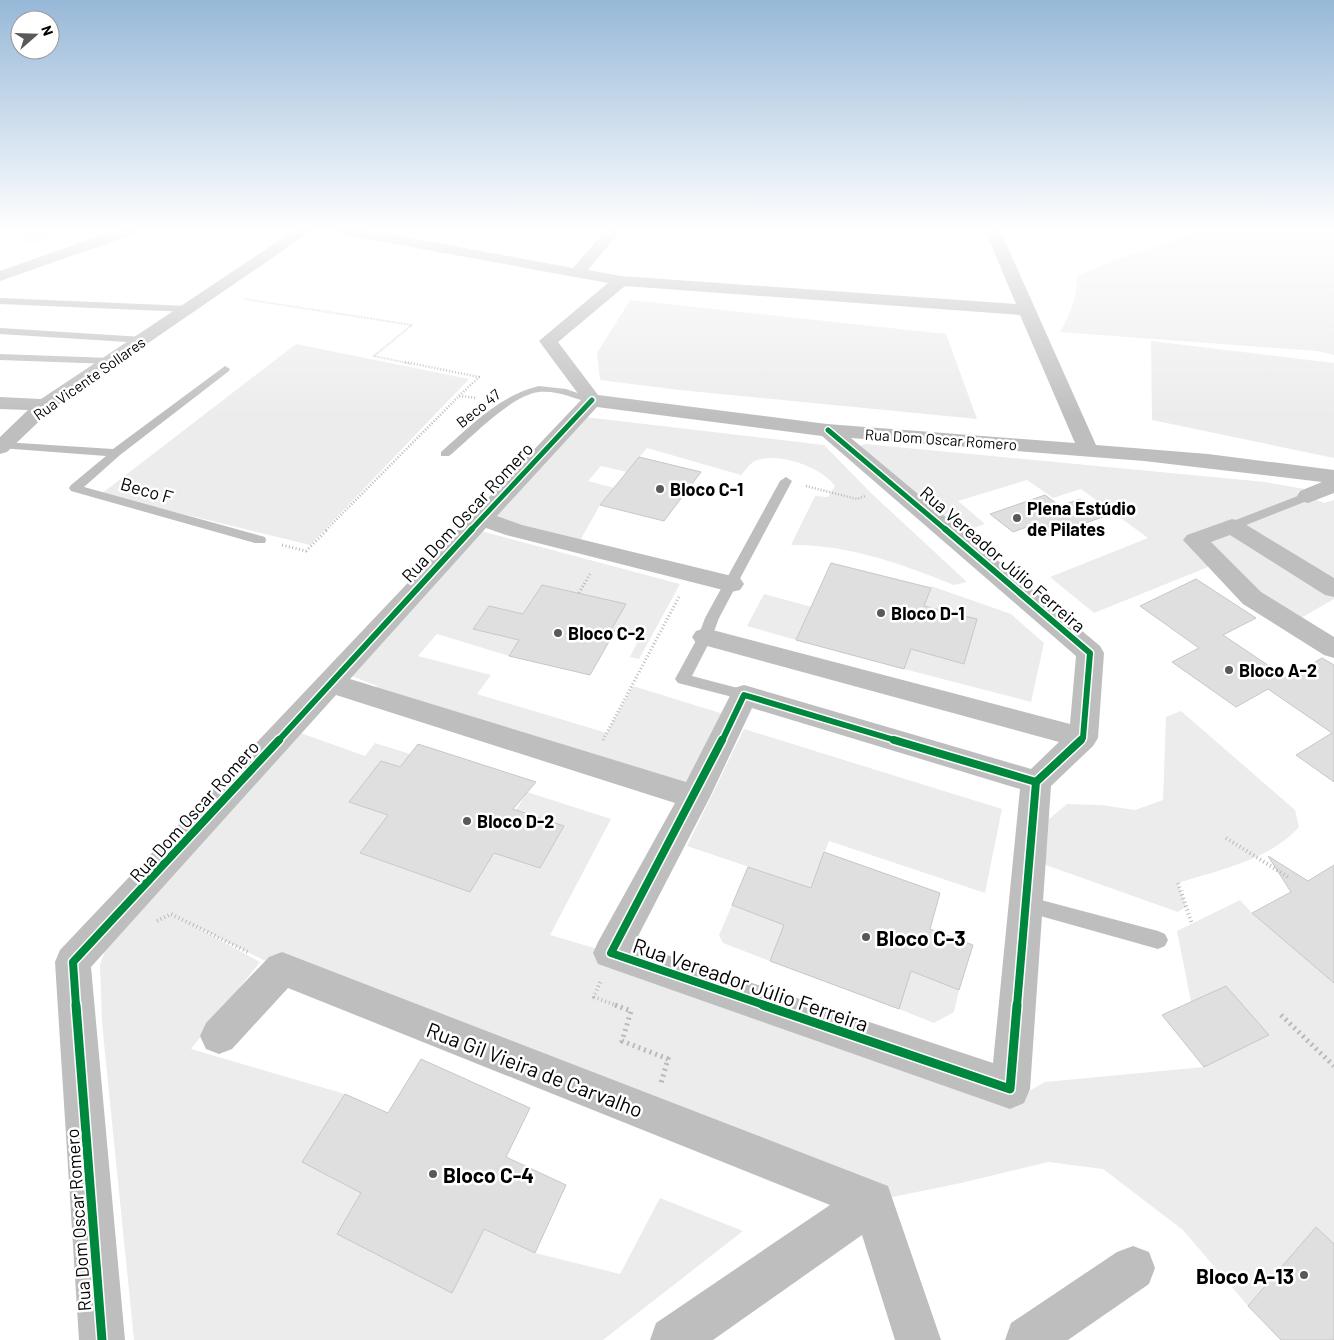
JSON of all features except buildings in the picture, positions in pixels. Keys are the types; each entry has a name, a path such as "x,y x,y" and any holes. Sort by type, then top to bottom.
{"street":[{"path":"592,400 548,341 608,293"},
{"path":"773,293 1025,310"},
{"path":"1018,293 1088,450"},
{"name":"Rua Vicente Sollares","path":"1,446 45,405 212,294"},
{"name":"Rua Dom Oscar Romero","path":"102,1340 73,962 172,858 480,518 592,400 828,430 1088,450 1278,468 1334,478"},
{"path":"0,403 45,405"},
{"name":"Rua Vereador Júlio Ferreira","path":"828,430 1090,653 1083,738"},
{"path":"1308,496 1334,485"},
{"name":"Rua Dom Oscar Romero","path":"480,518 514,530 731,584"},
{"path":"1334,589 1232,526 1195,540 1252,598 1334,649"},
{"path":"705,637 1083,738"},
{"path":"330,683 694,797"},
{"path":"744,695 1036,782 1083,738"},
{"name":"Rua Vereador Júlio Ferreira","path":"744,695 694,797 611,953 1010,1089 1036,782"},
{"path":"219,1036 282,969"},
{"name":"Rua Gil Vieira de Carvalho","path":"282,969 873,1201"},
{"path":"673,1340 873,1201 918,1340"},
{"path":"1028,1340 1133,1268"}],"lane":[{"path":"0,301 189,308"},
{"path":"0,331 143,340"},
{"path":"0,357 111,361"},
{"name":"Beco F","path":"225,369 116,453 76,488 260,540"},
{"name":"Beco 47","path":"445,454 510,400 536,389 553,389 592,400"},
{"name":"Beco F","path":"1,446 116,453"},
{"path":"744,695 683,680 705,637 712,618 786,481"},
{"path":"1232,526 1308,496"},
{"path":"1026,904 1158,940"}],"path":[{"path":"212,294 412,325 374,356 479,377 306,551 260,540"},
{"path":"459,396 510,400"},
{"path":"786,481 857,499 872,494"},
{"path":"607,733 683,589"},
{"path":"1226,838 1288,877"},
{"path":"1178,883 1192,924"},
{"path":"155,922 171,914 282,969"},
{"path":"611,953 594,997 631,1012 622,1041 668,1059 652,1114"},
{"path":"1281,1015 1334,1066"}],"shaded area":[{"path":"1076,293 1334,293 1334,355 1317,351 1060,332 1073,305"},
{"path":"630,300 946,334 977,419 680,390 600,380 597,353"},
{"path":"1151,341 1334,363 1334,458 1152,420"},
{"path":"296,344 469,379 310,545 101,494"},
{"path":"585,417 824,445 872,494 967,582 954,585 895,563 853,552 832,548 791,545 815,496 828,497 835,486 829,479 810,467 775,458 764,458 755,461 741,475 647,448 627,472 601,466 588,481 614,488 600,505 577,546 492,519"},
{"path":"865,444 1265,482 1305,489 1297,492 1324,503 1334,500 1334,577 1323,581 1334,589 1334,599 1292,623 1218,563 1094,613 1050,577 1148,538 1081,489 1053,498 1027,480 958,501 985,524 957,534 858,447"},
{"path":"481,531 680,584 639,659 630,657 640,637 611,630 626,604 543,585 523,614 489,606 473,629 519,640 509,656 437,634 418,656 491,675 477,694 607,733 633,686 733,717 694,797 374,697 377,686 349,675"},
{"path":"931,586 1011,614 1044,643 1031,702 904,669 911,649 964,664 977,619 924,606"},
{"path":"764,594 812,607 796,640 747,626"},
{"path":"1181,711 1295,810 1299,827 1287,838 1259,856 1178,883 1186,907 1178,912 1043,864 1037,829 1067,804 1101,805 1135,810 1163,800 1166,717"},
{"path":"744,729 1002,809 985,893 829,841 811,888 687,846"},
{"path":"298,732 365,756 375,743 410,754 400,767 350,802 388,815 361,854 469,892 495,853 540,868 564,826 516,810 527,792 611,819 550,935 611,953 1013,1100 1045,1082 1204,1067 1268,1035 1191,1002 1177,931 1240,900 1252,913 1322,973 1334,965 1334,1244 1316,1227 1248,1306 1183,1230 1103,1169 1048,1162 961,1183 873,1201 282,969 188,923 260,962 191,1049 345,1094 302,1162 361,1193 337,1234 484,1229 535,1253 620,1274 660,1198 743,1231 603,1340 134,1340 102,1023 100,964 107,946"},
{"path":"732,905 784,925 770,961 723,943 719,935"},
{"path":"911,971 959,990 954,1012 934,1023 899,1009"}],"cycle path":[{"path":"102,1340 73,962 592,400"},
{"path":"828,430 1090,653 1083,738 1036,782 744,695 694,797 611,953 1010,1089 1036,782"}],"place":[{"name":"Bloco C-1","path":"660,489"},
{"name":"Plena Estúdio de Pilates","path":"1017,518"},
{"name":"Bloco D-1","path":"881,613"},
{"name":"Bloco C-2","path":"558,633"},
{"name":"Bloco A-2","path":"1229,670"},
{"name":"Bloco D-2","path":"467,821"},
{"name":"Bloco C-3","path":"866,937"},
{"name":"Bloco C-4","path":"433,1174"},
{"name":"Bloco A-13","path":"1304,1275"}]}
